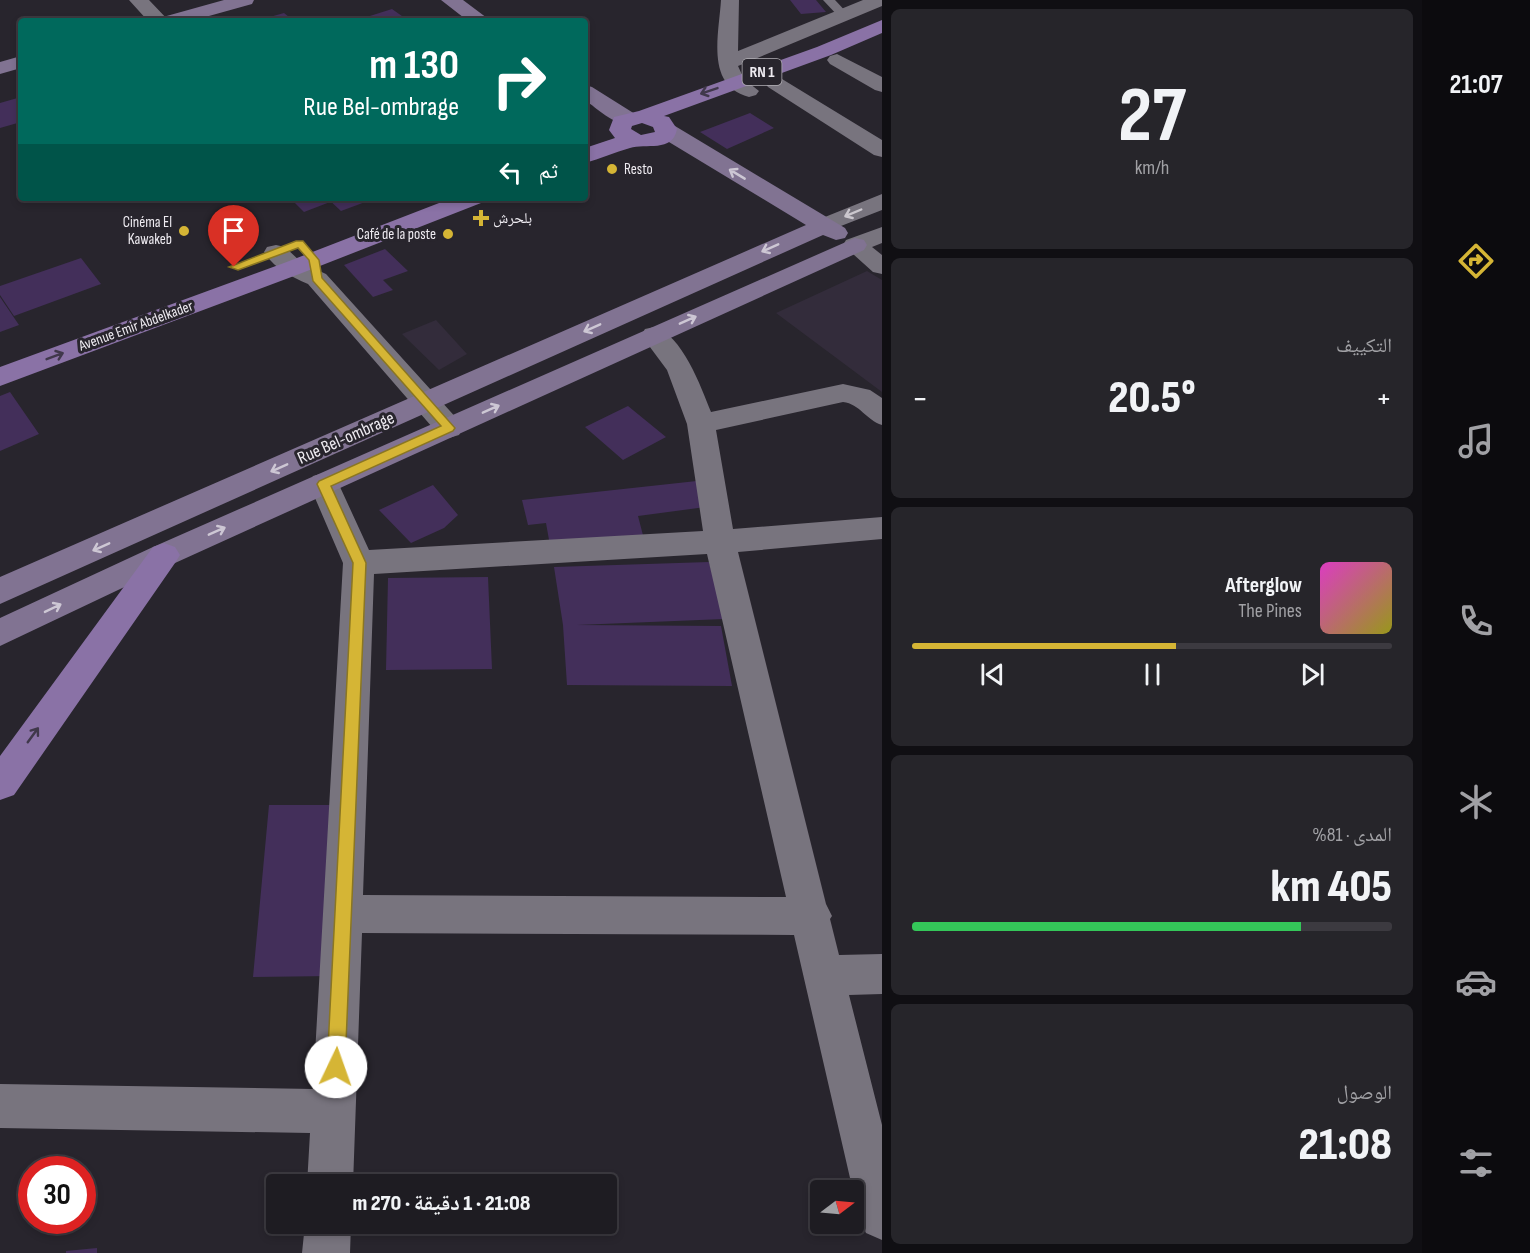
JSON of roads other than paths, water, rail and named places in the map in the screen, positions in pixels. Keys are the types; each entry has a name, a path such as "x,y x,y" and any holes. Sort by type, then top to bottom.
{"main road":[{"name":"RN 1","path":"588,155 643,129 737,79 824,51 882,26"},
{"name":"RN 1","path":"737,79 775,83 882,42"},
{"name":"RN 1","path":"588,138 643,129"},
{"name":"Avenue Emir Abdelkader","path":"0,355 300,260 420,201"},
{"name":"Avenue Emir Abdelkader","path":"0,376 300,260 465,201"},
{"path":"1,784 164,555"},
{"path":"0,776 0,792"}],"street":[{"path":"138,0 156,18"},
{"path":"181,18 245,0"},
{"path":"450,0 477,18"},
{"path":"730,0 737,79 843,15 879,0"},
{"path":"837,60 882,86"},
{"path":"775,83 882,150"},
{"path":"588,93 643,129 812,230 879,265"},
{"path":"812,230 882,201"},
{"name":"Rue Bel-ombrage","path":"0,591 812,230"},
{"path":"845,249 882,234"},
{"name":"Rue Bel-ombrage","path":"0,633 164,555 845,249"},
{"path":"300,260 449,428"},
{"path":"654,335 680,368 701,424 720,542 812,916 882,1217"},
{"path":"701,424 843,393 857,394 871,401 882,415"},
{"path":"324,484 359,563 330,1174"},
{"path":"359,563 720,542 882,528"},
{"path":"344,914 812,916"},
{"path":"825,975 882,975"},
{"path":"0,1106 333,1111"},
{"path":"326,1253 327,1234"}],"lane":[{"path":"829,0 843,15"}],"place":[{"name":"Resto","path":"612,169"},
{"name":"بلحرش","path":"481,218"},
{"name":"Cinéma El Kawakeb","path":"184,231"},
{"name":"Café de la poste","path":"448,234"}]}
